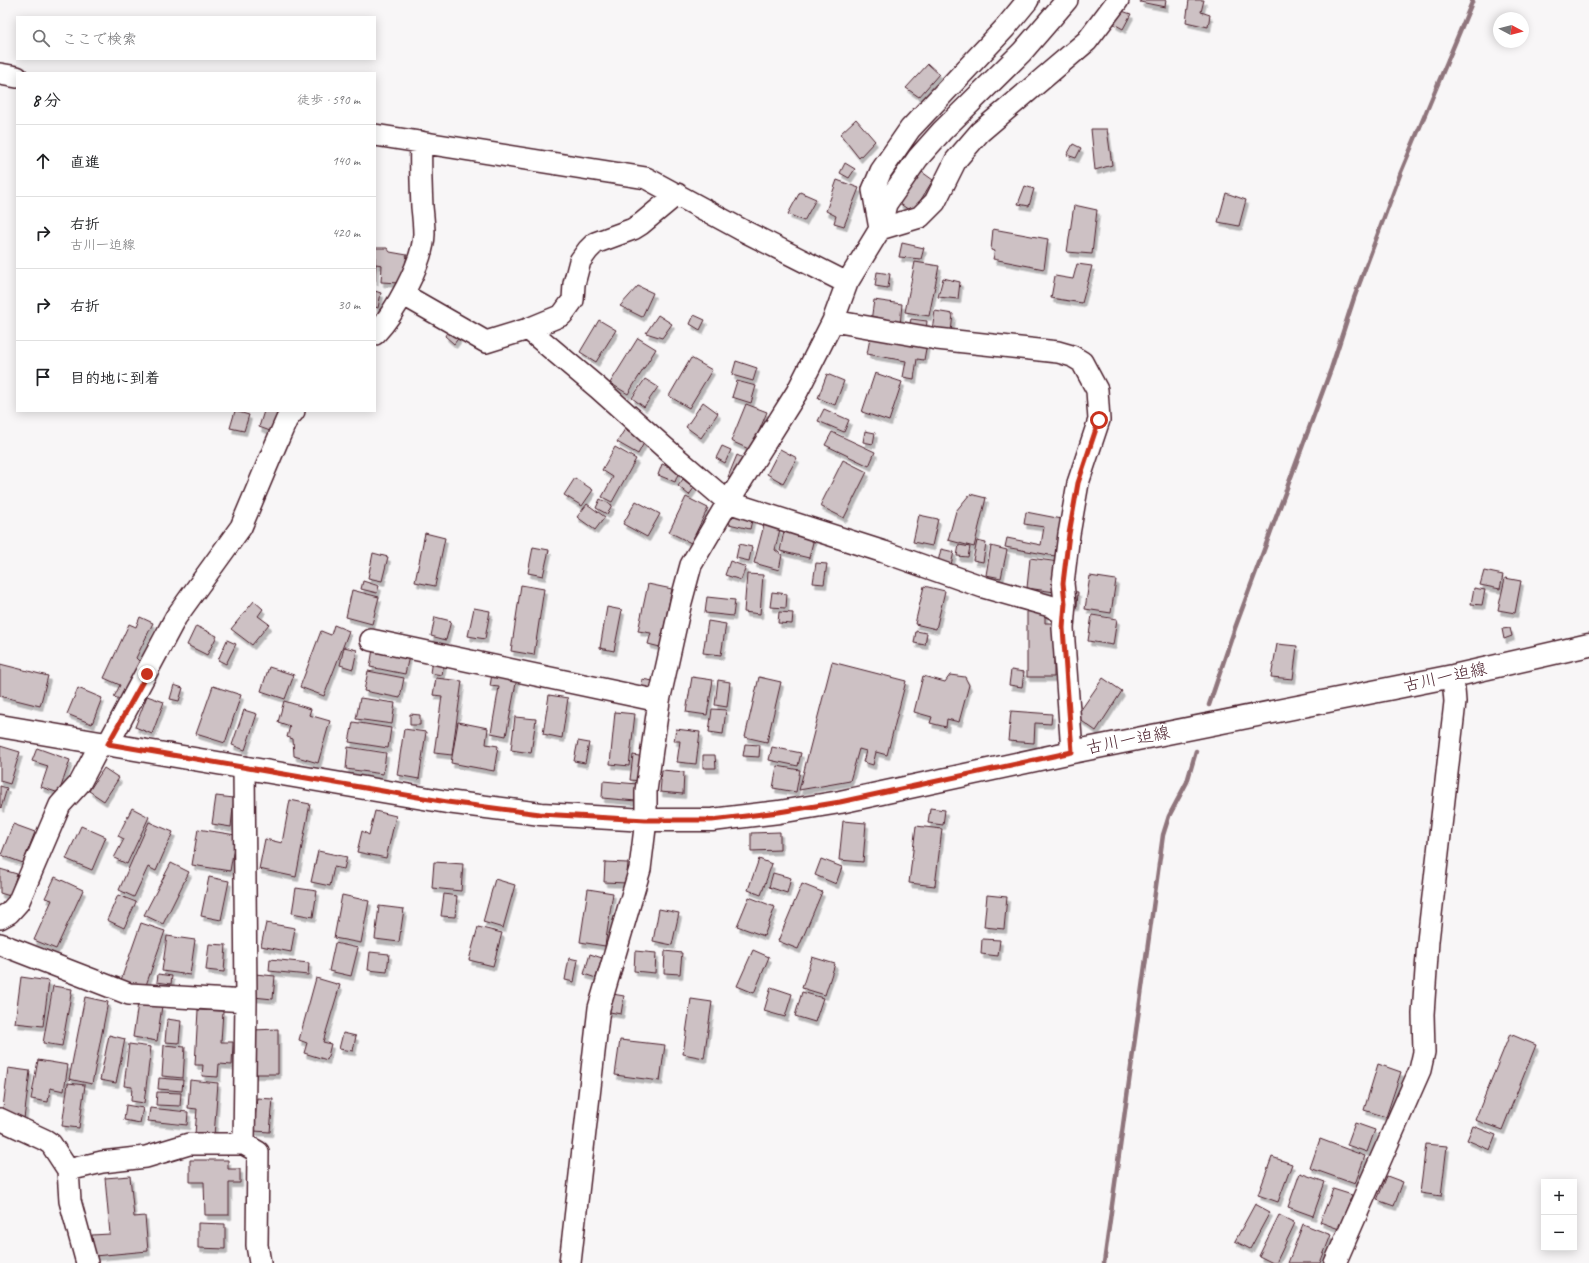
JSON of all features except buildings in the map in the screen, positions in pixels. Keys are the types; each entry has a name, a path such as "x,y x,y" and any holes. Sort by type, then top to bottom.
{"main road":[{"name":"古川一迫線","path":"0,726 447,802 540,814 646,820 712,820 779,812 840,802 1072,752 1453,676 1589,645"}],"street":[{"path":"880,229 873,190 882,171 910,129 1005,28 1028,0"},
{"path":"570,1263 599,1008 640,870 646,820 646,791 659,700 691,565 728,502 797,392 833,321 847,283 880,229 886,204 918,158 942,131 1022,52 1067,0"},
{"path":"880,229 920,217 935,202 956,160 980,132 1086,41 1118,0"},
{"path":"0,74 16,77"},
{"path":"376,135 646,178 742,230 847,283"},
{"path":"376,333 404,295 420,253 424,235 420,164 421,142"},
{"path":"404,295 486,342 528,329 562,315 573,300 574,284 580,261 595,243 633,229 677,194"},
{"path":"833,321 937,339 1058,352 1072,356 1082,362 1097,390 1099,420 1078,483 1069,534 1063,583 1063,628 1072,752"},
{"path":"528,329 728,502 884,552 983,588 1050,606 1064,614"},
{"path":"0,918 9,913 18,903 60,805 80,783 147,674 176,617 241,526 287,419 293,412"},
{"path":"371,640 659,700"},
{"path":"1335,1263 1420,1070 1424,1052 1423,1014 1428,941 1455,702 1453,676"},
{"path":"244,767 246,1001 244,1144"},
{"path":"0,944 129,994 246,1001"},
{"path":"0,1119 51,1144 68,1170 70,1201 87,1263"},
{"path":"68,1170 102,1162 146,1157 190,1144 244,1144 258,1152 257,1245 260,1263"}],"waterway":[{"path":"1209,705 1235,628 1331,369 1354,298 1401,172 1473,0"},
{"path":"1104,1263 1163,835 1169,816 1187,782 1196,751"}],"route":[{"path":"147,674 108,744 447,802 540,814 646,820 712,820 779,812 840,802 1072,752 1063,628 1065,603 1063,583 1069,534 1078,483 1099,420"}]}
